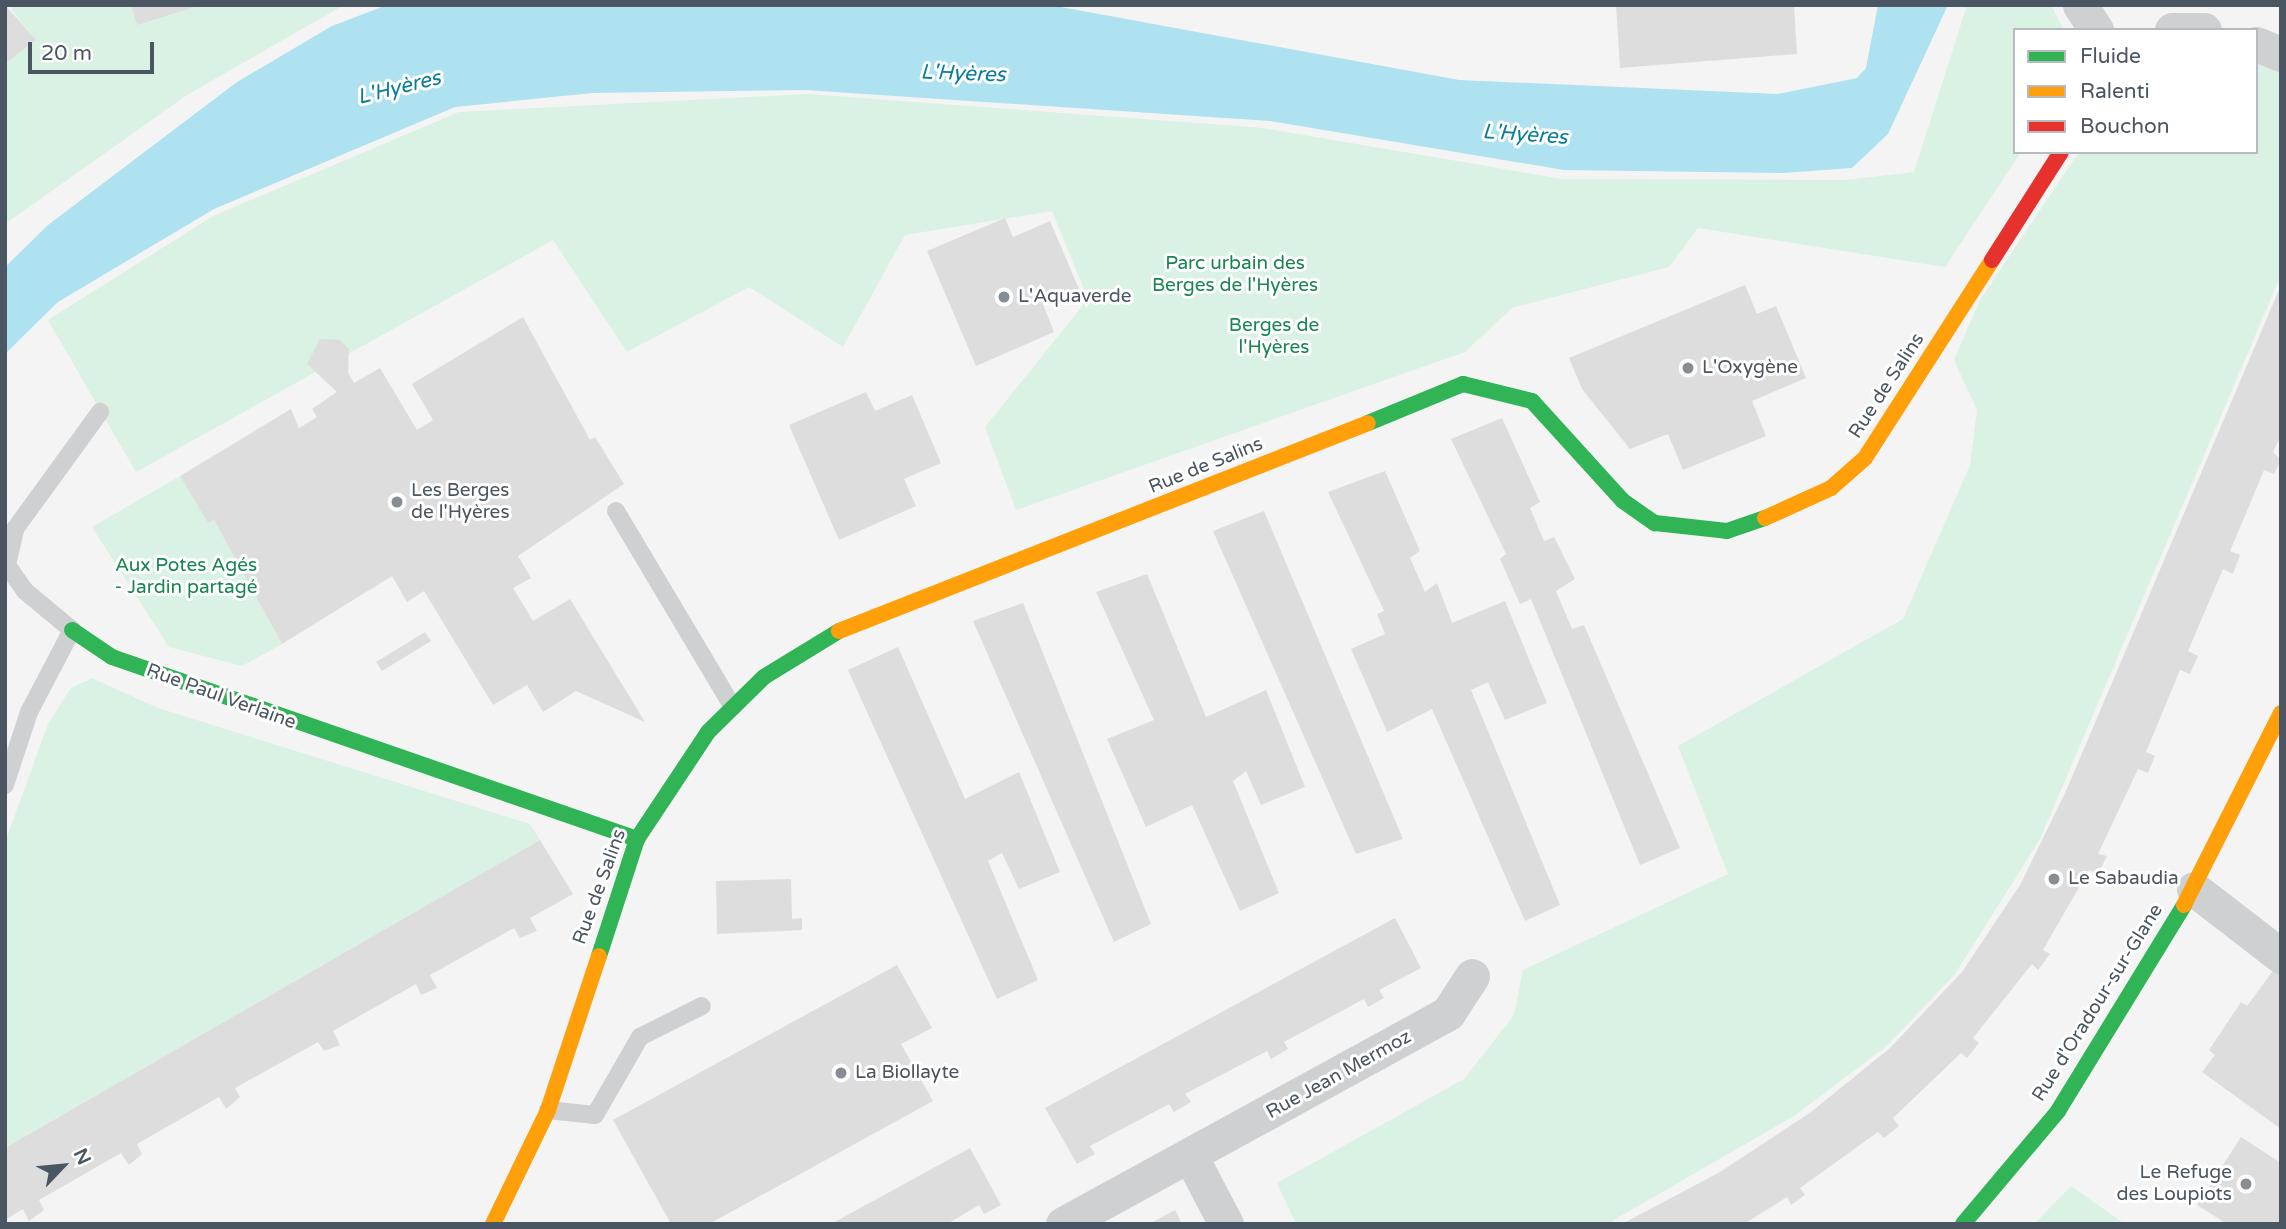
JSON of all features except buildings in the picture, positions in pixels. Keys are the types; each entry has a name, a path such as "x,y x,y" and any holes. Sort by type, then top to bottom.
{"street":[{"path":"2080,5 2095,28"},
{"path":"2258,45 2281,54"},
{"name":"Rue de Salins","path":"493,1224 548,1110 637,839 701,741 764,677 858,619 1016,556 1123,523 1462,384 1532,401 1623,502 1655,523 1727,531 1786,511 1831,488 1866,458 2060,154"},
{"name":"Rue Paul Verlaine","path":"72,630 111,657 637,839"},
{"name":"Rue d'Oradour-sur-Glane","path":"1963,1224 2058,1111 2194,889 2281,713"},
{"path":"2194,889 2281,956"},
{"name":"Rue Jean Mermoz","path":"1063,1224 1191,1157 1448,1013 1472,976"},
{"path":"1191,1157 1226,1224"}],"lane":[{"name":"Rue Paul Verlaine","path":"72,630 25,591 6,565 15,529 100,412"},
{"path":"616,511 733,707"},
{"path":"5,785 29,712 72,630"},
{"path":"548,1110 596,1115 640,1037 702,1006"}],"green space":[{"path":"16,5 131,5 137,24 201,5 344,5 187,95 5,224 5,62 35,40 11,9"},
{"name":"Parc urbain des Berges de l'Hyères","path":"1967,5 2051,5 2063,28 2013,28 2013,154 2020,154 1945,267 1698,228 1669,267 1512,308 1465,352 1016,510 985,427 1088,299 1052,211 905,235 843,347 749,287 627,352 553,240 136,472 48,320 213,216 459,112 809,94 1263,128 1562,179 1846,180 1914,172"},
{"path":"2258,58 2281,68 2281,275 2040,839 1955,974 1888,1045 1794,1116 1607,1224 1296,1224 1277,1183 1464,1079 1514,1015 1523,970 1728,874 1678,746 1903,619 1970,465 1977,410 1954,360 1980,300 2078,154 2258,154"},
{"name":"Aux Potes Agés - Jardin partagé","path":"180,476 208,523 214,520 282,644 242,666 169,647 92,527"},
{"path":"92,678 158,708 530,824 540,840 5,1148 5,842 48,724 71,688"},
{"path":"2071,1186 2125,1224 2034,1224"}],"water":[{"name":"L'Hyères","path":"387,5 1050,5 1459,80 1778,94 1857,78 1866,68 1878,5 1948,5 1888,134 1852,168 1783,173 1564,170 1270,121 805,90 593,93 455,107 214,209 58,302 5,354 5,267 48,225 237,82 332,26"}],"traffic: fast":[{"path":"1368,423 1463,384 1532,401 1623,501 1655,523 1727,531 1765,518"},
{"path":"72,630 112,657 637,839"},
{"path":"599,956 637,839 708,732 764,677 839,631"},
{"path":"1963,1224 2058,1111 2184,905"}],"traffic: slow":[{"path":"1765,518 1831,488 1865,458 1992,260"},
{"path":"839,631 1368,423"},
{"path":"2184,905 2281,713"},
{"path":"493,1224 548,1110 599,956"}],"traffic: jam":[{"path":"1992,260 2060,154"}],"place":[{"name":"L'Aquaverde","path":"1004,297"},
{"name":"L'Oxygène","path":"1688,368"},
{"name":"Les Berges de l'Hyères","path":"397,502"},
{"name":"Le Sabaudia","path":"2054,879"},
{"name":"La Biollayte","path":"841,1073"},
{"name":"Le Refuge des Loupiots","path":"2246,1184"}],"park label":[{"name":"Berges de l'Hyères","path":"1274,337"}]}
